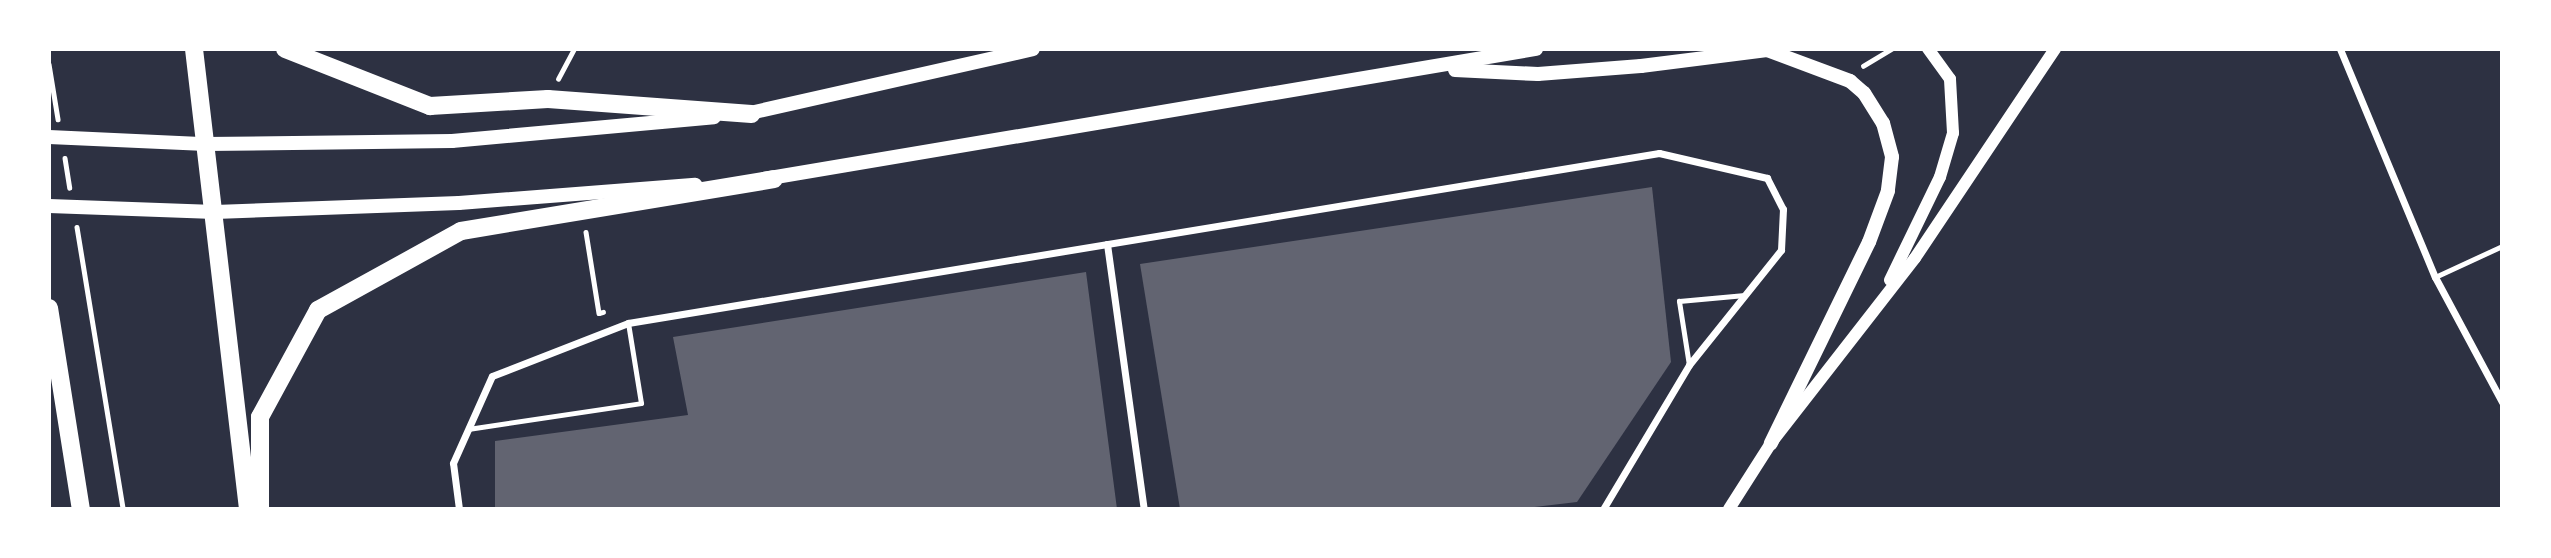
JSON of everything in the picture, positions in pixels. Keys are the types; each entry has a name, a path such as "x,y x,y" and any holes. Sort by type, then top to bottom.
{"main road":[{"path":"194,49 248,509"},
{"path":"285,49 430,107 548,99 751,114"},
{"path":"55,134 172,144 452,141 751,114 1033,49"},
{"path":"260,509 260,417 318,310 461,231 1536,49"},
{"path":"1428,69 1538,74 1641,66 1767,50 1850,81 1864,93 1883,123 1892,157 1888,191 1869,242 1771,443"},
{"path":"49,206 215,212 460,203 774,179"},
{"path":"49,308 82,509"}],"street":[{"path":"1880,299 1940,177 1953,133 1950,79 1928,49"},
{"path":"1730,509 1771,443 1880,299 1915,258 2055,49"},
{"path":"2340,49 2435,277 2502,402"},
{"path":"459,509 453,463 492,376 628,323 1659,153 1767,178 1783,209 1781,250 1689,365 1603,509"},
{"path":"1107,244 1144,509"}],"lane":[{"path":"2435,277 2502,246"},
{"path":"1689,365 1679,301 1745,295"},
{"path":"468,429 641,403 628,323"}],"path":[{"path":"548,99 573,49"},
{"path":"1860,68 1891,49"},
{"path":"49,64 55,134"},
{"path":"63,145 72,199"},
{"path":"582,211 599,313"},
{"path":"76,226 123,509"}],"building":[{"path":"1652,187 1671,362 1577,502 1517,509 1180,509 1140,264"},
{"path":"1086,272 1117,509 495,509 495,441 688,415 673,337"}]}
